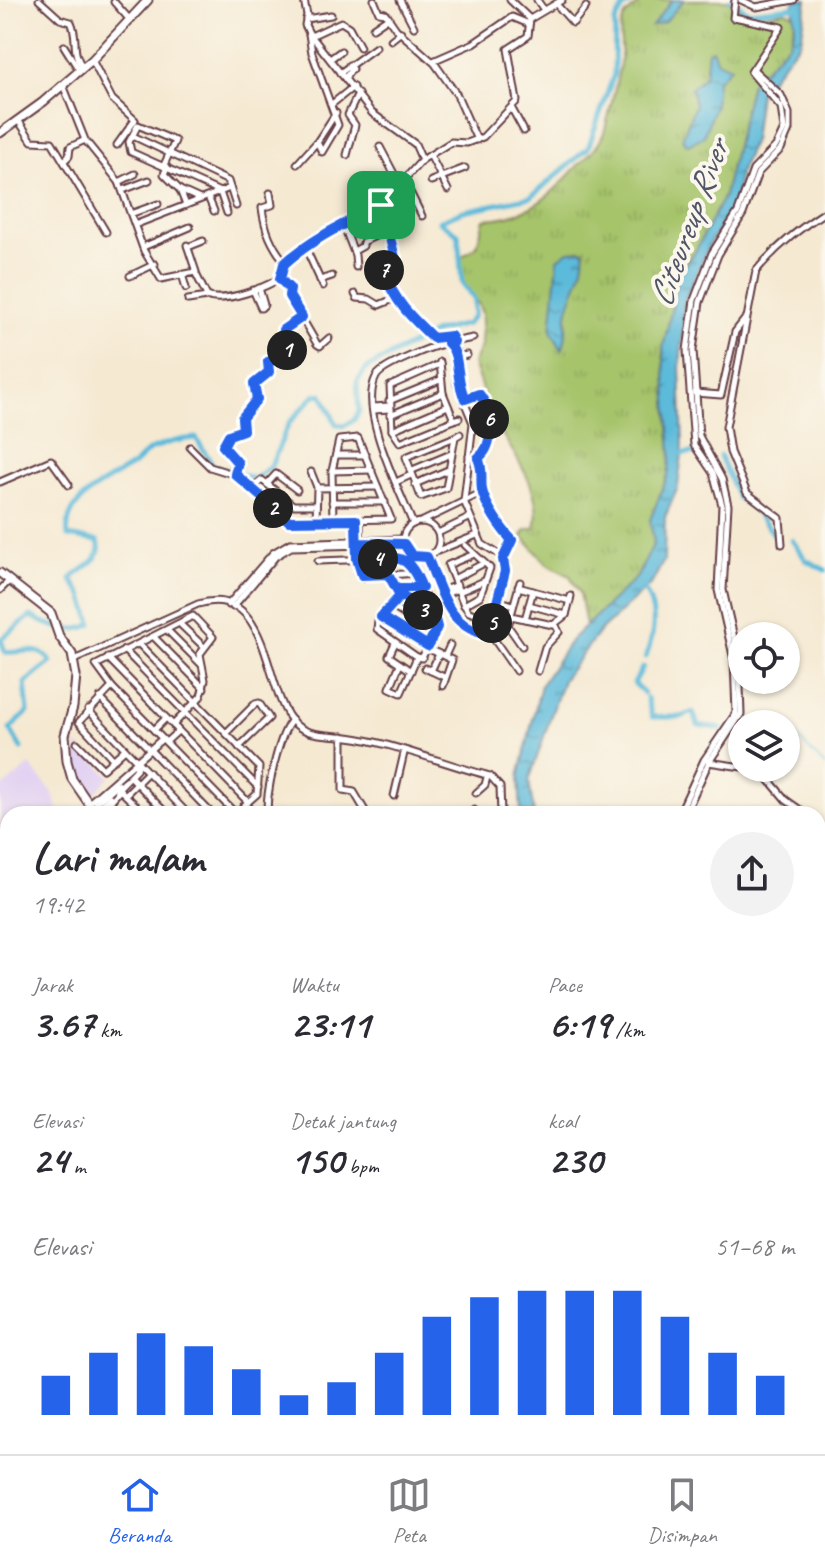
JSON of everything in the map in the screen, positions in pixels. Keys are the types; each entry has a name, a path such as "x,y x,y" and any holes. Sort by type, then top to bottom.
{"main road":[{"path":"0,133 92,60 148,0"},
{"path":"4,578 55,621 57,631 74,660 75,691 65,747 71,777 90,806"}],"street":[{"path":"39,0 62,20 71,22 75,31 74,54 81,68"},
{"path":"304,0 305,25 310,34 388,128 396,128 403,138 415,144 422,160"},
{"path":"374,0 379,12 389,17 433,62 457,95 477,140"},
{"path":"400,0 414,27"},
{"path":"510,0 530,21"},
{"path":"537,0 544,10"},
{"path":"280,279 285,262 306,249 318,236 399,196 402,182 422,160 451,142 477,140 490,132 517,101 507,51 528,36 530,21 562,0"},
{"path":"706,761 737,724 742,702 739,659 723,590 728,505 722,479 703,446 687,350 694,300 738,212 753,170 782,133 783,114 775,93 755,73 781,27 733,16 735,0"},
{"path":"741,0 756,7 792,0"},
{"path":"114,2 130,20"},
{"path":"556,4 573,23 586,7"},
{"path":"306,19 331,15"},
{"path":"373,28 389,17"},
{"path":"433,62 474,43 512,17 530,21"},
{"path":"310,34 344,22 360,47"},
{"path":"391,40 401,32"},
{"path":"310,34 312,53 338,125 327,149 322,152 317,142"},
{"path":"64,46 81,68"},
{"path":"343,75 352,69 349,65 376,47"},
{"path":"330,59 341,51"},
{"path":"92,60 112,99 135,120 117,145"},
{"path":"63,85 84,140 119,182 143,247 163,280 196,272"},
{"path":"332,104 353,87"},
{"path":"347,155 355,125 348,115 358,94"},
{"path":"512,109 524,131"},
{"path":"297,164 317,142 336,113"},
{"path":"17,119 32,141 51,141 106,232"},
{"path":"186,205 180,190 164,174 165,166 169,153 175,141 138,125 131,152 165,166 220,192 227,213"},
{"path":"133,136 228,181 236,206"},
{"path":"64,161 69,158 70,147 84,140"},
{"path":"380,147 422,216"},
{"path":"430,155 448,190"},
{"path":"431,181 465,168"},
{"path":"119,182 135,174"},
{"path":"123,190 149,180"},
{"path":"137,224 230,188"},
{"path":"180,190 205,198 214,211"},
{"path":"270,193 272,205 262,208 265,226 272,245 285,262"},
{"path":"133,213 158,204"},
{"path":"381,205 390,229 396,264 383,272 401,309 414,316 433,338 450,335 456,357 457,384 473,423 464,501 477,535 486,548 503,559"},
{"path":"782,544 778,516 747,493 729,450 727,422 745,319 758,268 771,258 787,236 825,212"},
{"path":"343,224 354,251 356,267"},
{"path":"143,247 190,227"},
{"path":"354,251 363,246 363,242 390,229"},
{"path":"203,241 188,246 208,297"},
{"path":"306,249 321,283 332,276"},
{"path":"130,276 155,264"},
{"path":"182,274 186,288"},
{"path":"188,300 217,299 280,279"},
{"path":"280,279 290,289 289,296 318,345 329,338"},
{"path":"355,294 379,305 396,298"},
{"path":"236,474 238,464 224,448 225,441 229,435 243,430 242,418 257,399 254,384 269,372 268,362 288,354 283,330 302,317"},
{"path":"693,393 721,395 737,327 745,319"},
{"path":"417,523 377,437 373,408 378,373 451,343 473,338"},
{"path":"456,357 467,355"},
{"path":"440,362 440,380 448,406 456,419 400,442 392,430 391,384 440,362"},
{"path":"390,408 411,392 440,380"},
{"path":"411,392 416,404"},
{"path":"373,408 416,404 443,393"},
{"path":"686,806 706,761 733,721 737,702 734,660 718,590 722,505 716,481 694,445 693,393"},
{"path":"465,399 481,395 489,419 487,448 478,458"},
{"path":"392,430 448,406"},
{"path":"457,435 452,453 443,491 423,498 415,484 407,456 457,435"},
{"path":"190,447 210,467 236,474 289,521 333,521 391,519 357,438 340,439 332,471 333,521"},
{"path":"396,482 452,453"},
{"path":"336,455 366,455"},
{"path":"469,456 478,458"},
{"path":"478,458 484,473 483,492 500,529 512,540 503,559 505,571 489,632"},
{"path":"0,482 51,460 69,485"},
{"path":"425,465 431,478"},
{"path":"332,471 372,470"},
{"path":"415,484 449,470"},
{"path":"311,472 317,487 316,521"},
{"path":"267,484 277,474 297,490"},
{"path":"251,489 261,480 295,506 316,505"},
{"path":"317,487 378,487"},
{"path":"403,542 417,523 483,492"},
{"path":"332,502 385,502"},
{"path":"431,525 432,516"},
{"path":"438,533 470,517"},
{"path":"358,520 359,559 363,576 416,573"},
{"path":"417,523 431,525 438,533"},
{"path":"435,552 438,533"},
{"path":"403,542 412,556 427,557 477,535"},
{"path":"230,606 287,548 358,541 403,542"},
{"path":"464,605 480,596 484,581 493,569 472,555 465,545"},
{"path":"472,555 447,562 464,605 469,612 481,616"},
{"path":"427,557 459,624 483,634 489,632"},
{"path":"318,561 405,559 416,573 437,625 421,658 378,631 377,623 400,595"},
{"path":"457,586 484,563"},
{"path":"388,574 400,595 434,616"},
{"path":"0,590 4,578"},
{"path":"442,593 457,586 484,581"},
{"path":"511,616 555,624 566,615 571,599 519,585 513,605 511,616 509,629 522,646"},
{"path":"397,588 422,588"},
{"path":"525,619 533,591"},
{"path":"498,600 513,605"},
{"path":"74,660 198,604 210,601 230,606 257,629 292,720 305,730 343,736 487,776 500,787 501,806"},
{"path":"529,605 566,615"},
{"path":"391,606 434,634"},
{"path":"96,806 128,779 136,770 137,763 164,740 176,728 204,688 204,647 213,637 195,617 108,658 96,667 112,687 164,740 225,806"},
{"path":"381,617 452,661 443,686"},
{"path":"538,671 545,647 559,632 555,624"},
{"path":"181,625 204,647"},
{"path":"168,631 202,665"},
{"path":"489,632 516,671"},
{"path":"154,637 204,688"},
{"path":"395,643 388,655 411,671"},
{"path":"139,644 259,767 259,788 242,806"},
{"path":"431,671 450,645"},
{"path":"124,650 259,788"},
{"path":"400,664 392,691 403,692 417,657"},
{"path":"108,658 248,802"},
{"path":"425,668 444,677"},
{"path":"112,687 79,723 114,760"},
{"path":"100,698 204,806"},
{"path":"226,733 259,703 270,716 239,747"},
{"path":"88,710 180,806"},
{"path":"154,730 166,718"},
{"path":"267,806 282,732 292,720"},
{"path":"343,736 342,788 344,792 354,792 362,806"},
{"path":"77,743 103,769 125,749"},
{"path":"394,796 404,753"},
{"path":"706,761 728,765"},
{"path":"94,806 120,773 130,763 137,763"},
{"path":"126,794 148,772"},
{"path":"120,773 127,773 128,779"},
{"path":"95,806 120,773"},
{"path":"476,793 485,785 487,776"},
{"path":"128,779 137,783 159,806"},
{"path":"104,796 128,779"},
{"path":"771,782 795,806"},
{"path":"115,806 110,801 120,791 137,806"}],"shaded area":[{"path":"77,744 110,777 90,798 69,757 77,754"},
{"path":"30,765 52,792 57,806 0,806 0,789"}],"green space":[{"path":"645,0 728,0 744,13 757,16 784,11 797,15 789,43 751,83 724,196 696,250 686,261 671,315 663,348 671,452 668,475 650,520 655,543 637,577 586,626 580,593 570,576 547,564 522,536 526,530 535,528 535,499 524,471 490,412 473,364 481,346 482,314 462,283 461,257 477,246 484,219 509,216 541,201 599,143 618,75 621,25 628,13"}],"water":[{"path":"672,0 684,0 665,22 652,26"},
{"path":"793,0 807,0 801,41 759,93 753,140 739,175 735,207 712,239 685,299 680,368 683,446 678,487 665,517 664,560 652,583 599,632 563,680 529,781 533,806 521,806 519,777 541,685 571,640 637,577 654,543 650,520 668,475 671,452 663,348 679,275 724,196 751,83 789,43 795,28"},
{"path":"712,49 717,61 731,67 717,81 715,104 704,136 688,145 682,139 695,105 691,88 705,76 708,51"},
{"path":"584,250 582,271 571,299 562,350 551,331 558,259 569,251"}],"waterway":[{"path":"21,748 10,729 28,712 25,683 51,662 35,651 5,652 1,639 31,616 61,628 77,629 92,624 83,596 71,579 95,559 99,548 98,541 68,536 72,511 80,501 133,465 149,450 196,438 213,465 255,479 271,466 289,423 315,395 322,394 336,424 344,426 354,420 359,411 357,382 367,368 435,332 467,324 474,315 474,299 462,283 458,234 439,221 463,211 531,197 588,148 614,74 615,22 623,8 636,0"},
{"path":"731,0 748,12 791,7 801,9"},
{"path":"679,454 706,451"},
{"path":"720,456 738,498 752,507 776,537"},
{"path":"792,540 806,560 825,570"},
{"path":"642,587 653,612 646,657"},
{"path":"643,667 634,683 644,693"},
{"path":"647,698 652,717 681,717 693,712 698,725 721,729"},
{"path":"800,740 825,766"}],"route":[{"path":"381,205 318,236 303,252 284,264 280,279 290,289 289,296 302,317 283,330 288,354 268,362 269,372 254,384 257,399 242,418 243,430 229,435 223,446 238,463 235,474 289,521 356,520 357,559 362,575 388,574 400,595 434,616 437,627 428,646 381,617 399,597 400,595 400,594 397,588 422,588 411,563 402,558 361,559 360,543 404,544 412,556 427,557 454,618 465,628 484,634 490,630 505,571 503,559 512,540 500,529 482,490 484,473 478,458 486,450 490,429 483,398 479,394 465,399 459,388 456,353 448,343 454,342 451,336 433,338 419,326 414,316 401,309 383,272 395,265 396,261 389,236 391,231 381,205"}],"water label":[{"name":"Citeureup River","path":"688,223"}]}
